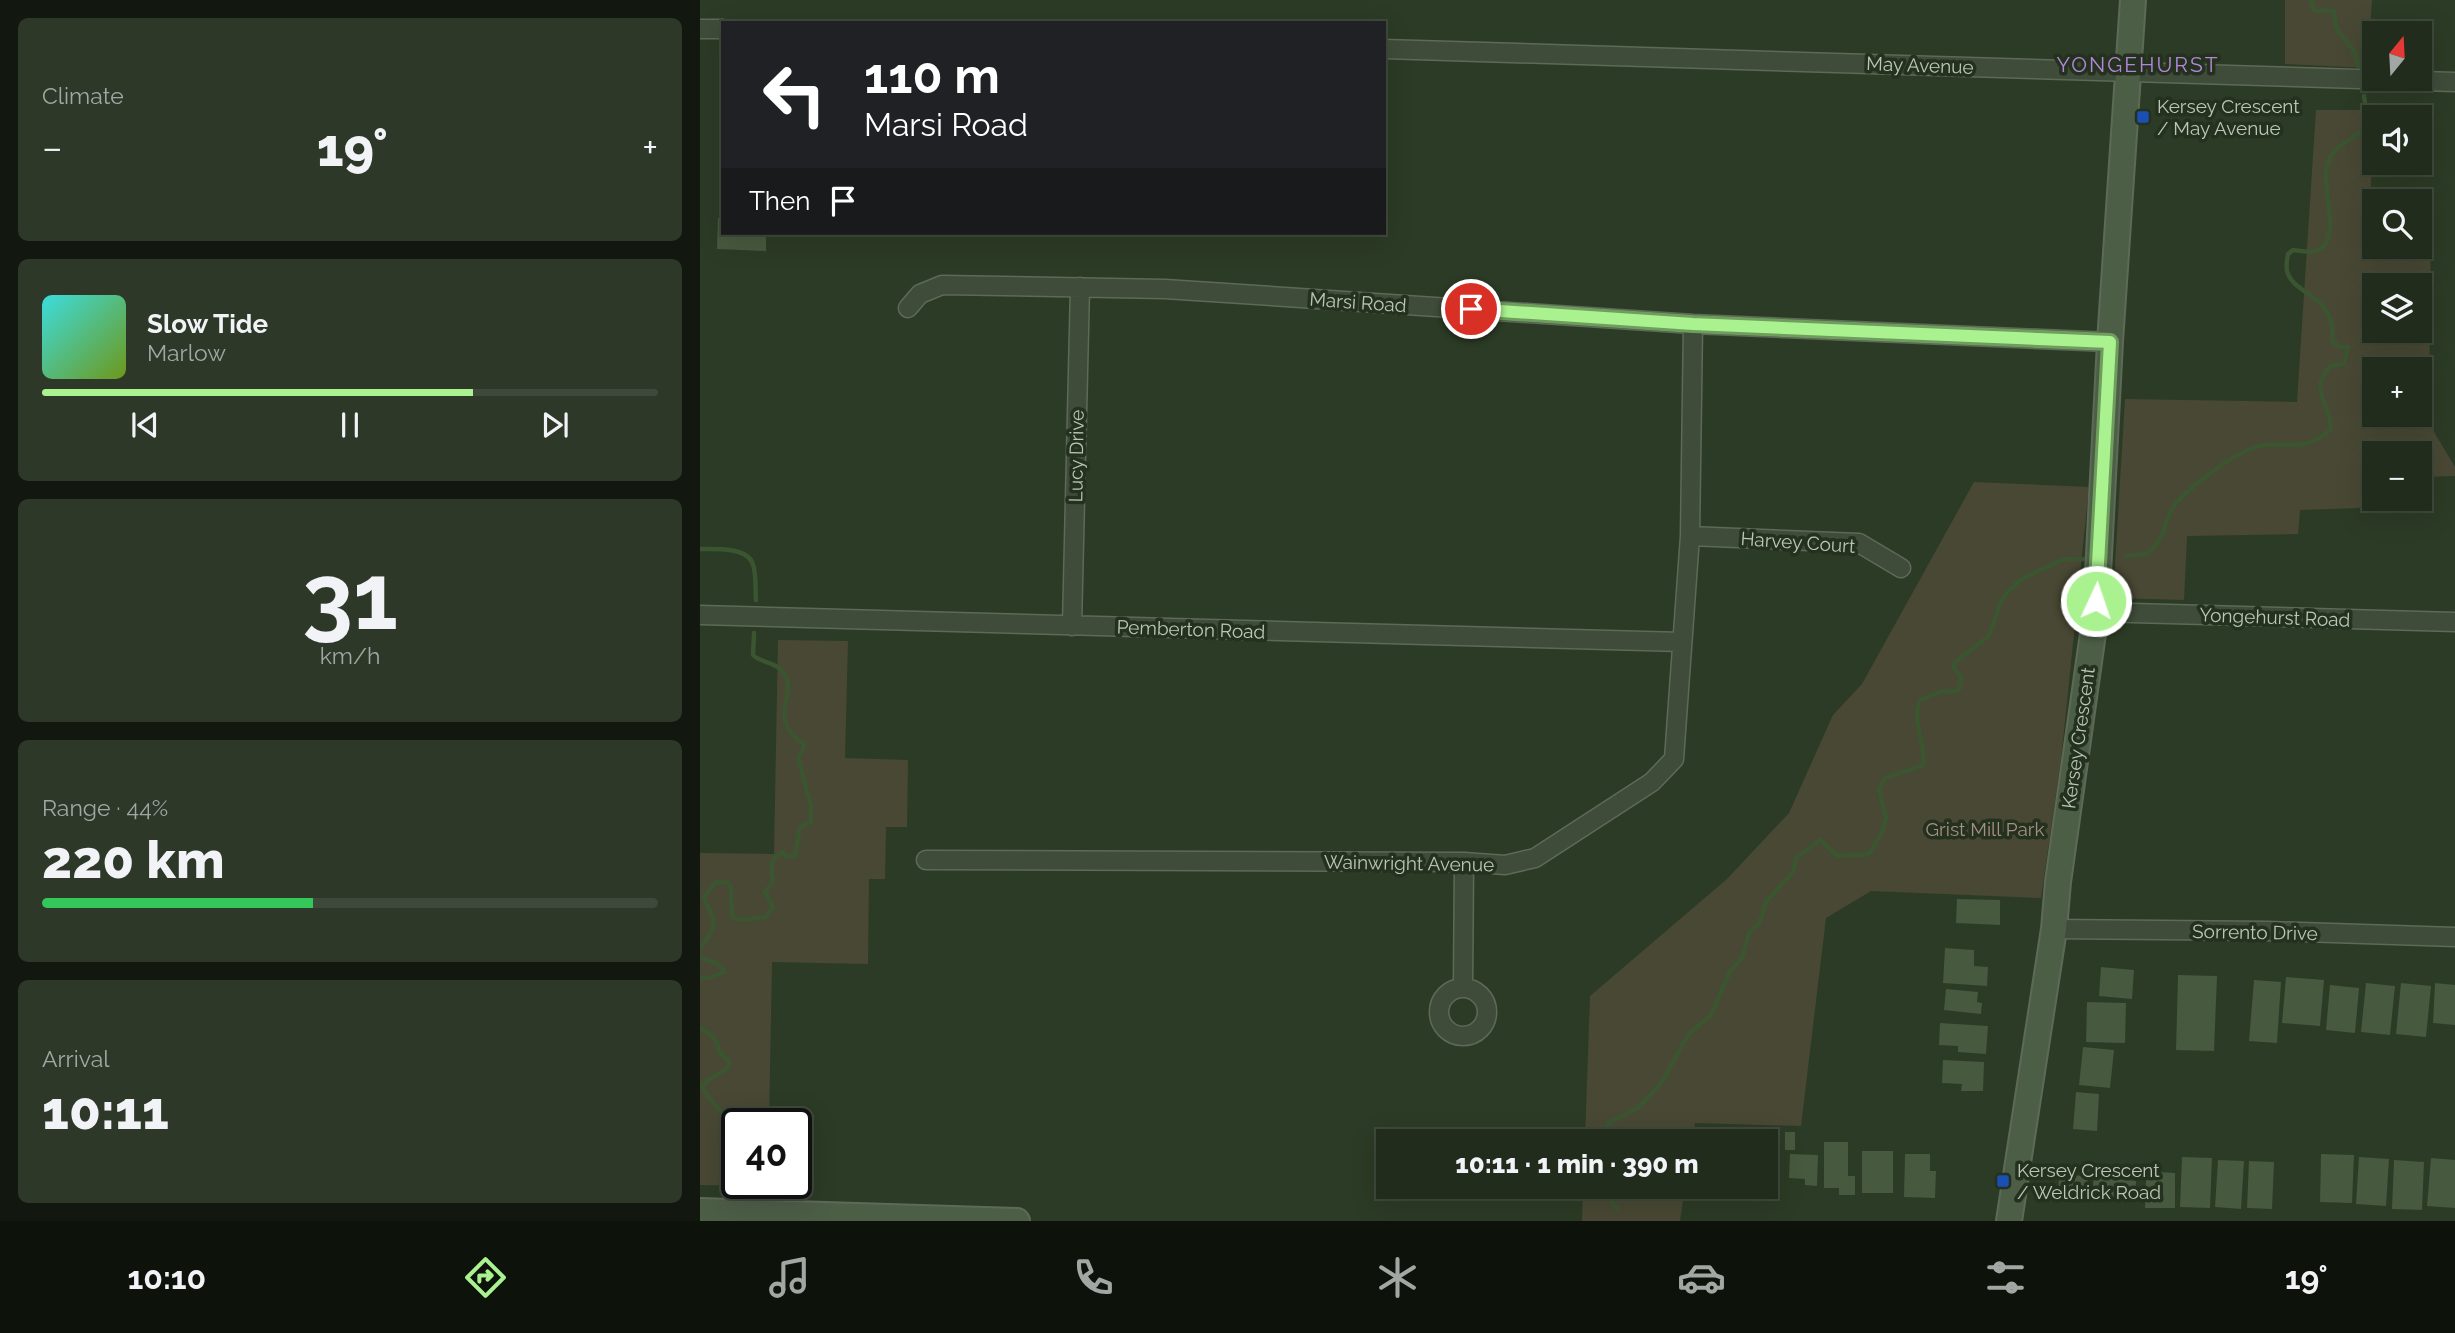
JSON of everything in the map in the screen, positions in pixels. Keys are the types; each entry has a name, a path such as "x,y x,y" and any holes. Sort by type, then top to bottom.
{"street":[{"name":"Kersey Crescent","path":"2009,1221 2054,929 2058,882 2096,612 2110,342 2133,0"},
{"path":"700,29 721,29"},
{"name":"May Avenue","path":"1386,49 2455,82"},
{"name":"Marsi Road","path":"908,308 920,294 942,285 1166,289 1693,324 2110,342"},
{"name":"Lucy Drive","path":"1072,626 1080,287"},
{"name":"Wainwright Avenue","path":"926,860 1464,862 1505,865 1535,858 1652,782 1674,759 1690,536 1693,324"},
{"name":"Harvey Court","path":"1690,536 1859,542 1901,568"},
{"name":"Yongehurst Road","path":"2096,612 2455,622"},
{"name":"Pemberton Road","path":"700,615 1682,642"},
{"path":"1463,987 1464,862"},
{"name":"Sorrento Drive","path":"2054,929 2267,931 2455,937"},
{"path":"700,1211 1017,1221"}],"green space":[{"path":"2285,0 2372,0 2370,21 2362,21 2362,68 2285,64"},
{"path":"2316,110 2362,110 2362,175 2371,175 2371,189 2362,189 2362,259 2431,259 2430,273 2362,273 2362,343 2430,343 2429,357 2362,357 2362,427 2432,427 2432,418 2434,432 2455,467 2455,476 2432,477 2432,441 2362,441 2362,506 2300,510 2298,534 2187,536 2184,600 2113,598 2125,399 2297,402"},
{"name":"Grist Mill Park","path":"1974,482 2089,487 2061,760 2041,898 1871,891 1826,918 1801,1126 1695,1123 1694,1129 1585,1129 1590,996 1727,879 1789,813 1833,715 1862,684"},
{"path":"778,640 848,641 845,758 908,760 907,827 886,827 885,879 869,879 868,964 772,962 769,1108 721,1108 721,1185 700,1185 700,853 774,854"},
{"path":"1583,1199 1683,1199 1680,1221 1582,1221"}],"building":[{"path":"718,218 721,218 721,235 766,235 766,251 717,249"},
{"path":"1957,899 2000,900 2000,925 1956,923"},
{"path":"1945,948 1974,950 1974,966 1988,967 1987,986 1943,983"},
{"path":"2101,967 2134,970 2132,999 2099,996"},
{"path":"2178,975 2217,976 2214,1051 2176,1050"},
{"path":"2286,977 2324,980 2320,1026 2282,1023"},
{"path":"2254,980 2281,982 2277,1043 2249,1041"},
{"path":"2366,983 2395,986 2390,1035 2361,1032"},
{"path":"2401,983 2431,986 2426,1037 2396,1034"},
{"path":"2435,983 2455,985 2455,1025 2433,1023"},
{"path":"2330,985 2359,988 2355,1033 2326,1030"},
{"path":"1946,989 1978,992 1977,1002 1982,1003 1981,1014 1944,1010"},
{"path":"2087,1002 2126,1003 2125,1043 2086,1042"},
{"path":"1940,1023 1988,1026 1986,1054 1958,1052 1958,1046 1939,1045"},
{"path":"2083,1047 2114,1050 2110,1088 2079,1085"},
{"path":"1943,1060 1984,1062 1983,1091 1961,1091 1962,1084 1942,1083"},
{"path":"2076,1092 2099,1094 2097,1131 2073,1129"},
{"path":"1785,1132 1795,1132 1795,1150 1785,1150"},
{"path":"1824,1142 1848,1142 1848,1176 1855,1176 1855,1195 1839,1195 1839,1188 1824,1188"},
{"path":"1862,1151 1893,1151 1893,1193 1862,1193"},
{"path":"1790,1154 1818,1155 1817,1186 1805,1185 1805,1179 1789,1178"},
{"path":"1905,1154 1930,1154 1930,1171 1936,1171 1935,1198 1904,1197"},
{"path":"2321,1154 2354,1155 2352,1203 2320,1202"},
{"path":"2182,1157 2212,1158 2210,1208 2180,1207"},
{"path":"2359,1157 2389,1159 2386,1206 2356,1204"},
{"path":"2431,1158 2455,1160 2455,1208 2427,1206"},
{"path":"2218,1160 2244,1161 2241,1209 2215,1207"},
{"path":"2394,1160 2424,1162 2422,1210 2392,1209"},
{"path":"2249,1161 2274,1162 2272,1209 2247,1208"},
{"path":"2157,1172 2175,1173 2175,1208 2145,1208 2146,1178 2157,1178"},
{"path":"2059,1175 2088,1176 2087,1202 2058,1200"},
{"path":"2094,1177 2136,1181 2135,1199 2092,1195"}],"waterway":[{"path":"2311,0 2314,10 2334,11 2336,28 2355,52 2358,66"},
{"path":"2125,556 2147,554 2160,540 2171,511 2179,500 2231,459 2261,446 2310,443 2331,429 2320,390 2321,383 2330,366 2344,364 2348,347 2332,342 2332,326 2328,314 2322,305 2291,279 2287,262 2288,254 2293,250 2317,251 2324,246 2328,238 2330,219 2327,166 2335,151 2363,129 2367,113 2364,96"},
{"path":"700,549 736,551 748,557 755,571 756,600"},
{"path":"1605,1129 1609,1123 1639,1107 1663,1081 1692,1031 1711,1015 1730,971 1742,958 1749,933 1760,922 1766,902 1793,872 1796,858 1820,840 1837,856 1870,853 1883,830 1886,818 1879,789 1885,778 1923,765 1917,716 1920,700 1943,691 1959,690 1961,677 1954,668 1954,663 1989,636 2001,601 2010,589 2022,579 2064,559 2083,559"},
{"path":"700,949 714,923 704,897 716,882 726,882 731,887 732,917 740,920 766,917 773,907 765,892 773,881 773,860 783,852 786,857 795,856 800,827 811,822 811,806 798,757 804,744 793,735 784,717 788,683 782,670 753,655 754,633"},
{"path":"700,958 717,964 724,972 700,978"},
{"path":"700,1028 713,1037 719,1052 729,1061 728,1068 702,1086 721,1111"},
{"path":"1610,1199 1617,1209"}],"place":[{"name":"Kersey Crescent / May Avenue","path":"2143,117"},
{"name":"Kersey Crescent / Weldrick Road","path":"2003,1181"}],"district":[{"name":"YONGEHURST","path":"2138,64"}],"route":[{"path":"1471,309 1693,324 2110,342 2096,601"}]}
